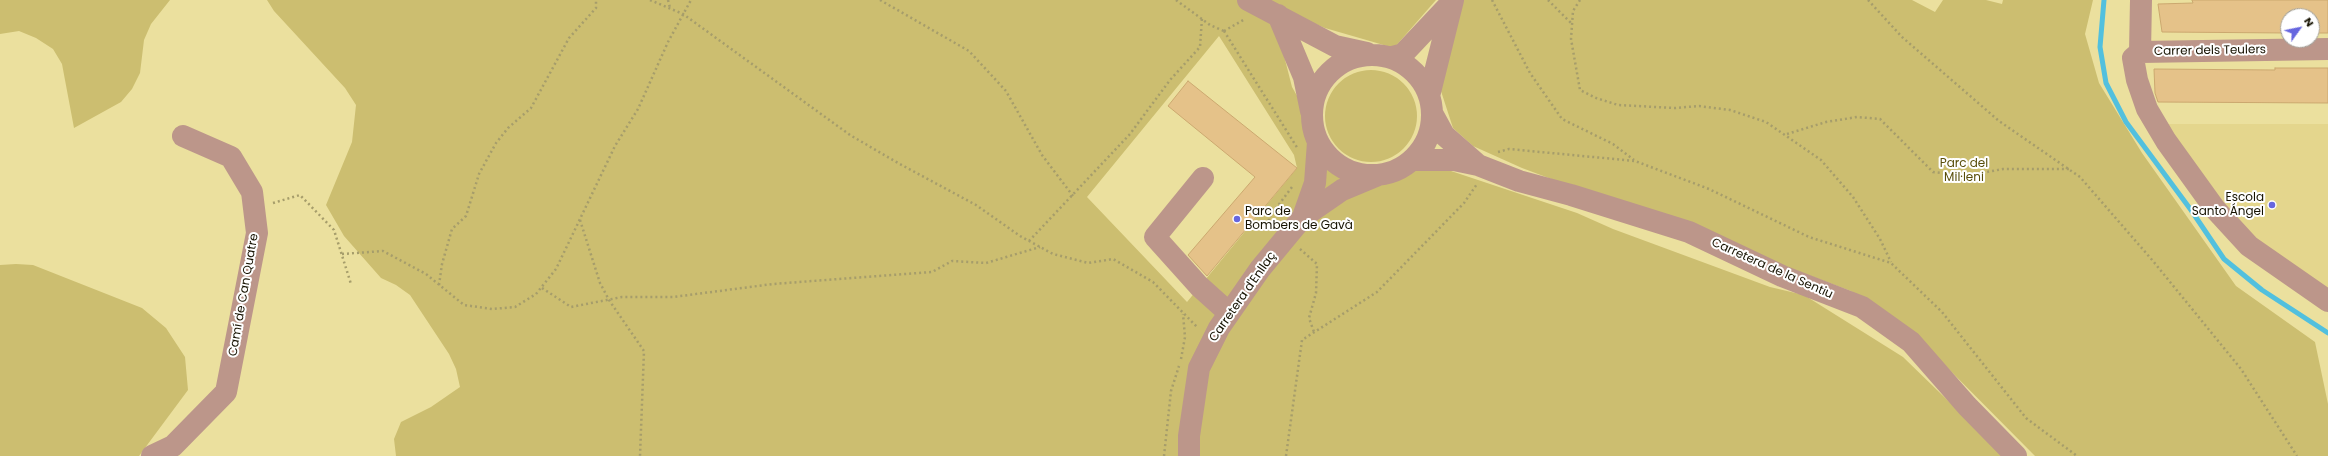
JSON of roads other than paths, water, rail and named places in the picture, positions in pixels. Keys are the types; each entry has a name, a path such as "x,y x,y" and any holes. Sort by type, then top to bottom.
{"street":[{"path":"1248,0 1335,46 1382,56 1408,66 1421,79 1431,104"},
{"path":"2141,0 2140,52 2133,58 2137,80 2148,109 2166,141 2215,209 2249,246 2328,301"},
{"path":"1278,15 1304,77 1311,112 1312,127 1308,147 1328,157 1342,168 1359,174 1378,175 1396,170 1412,160 1423,146 1430,130 1431,104 1452,1"},
{"path":"1311,112 1315,94 1323,78 1337,65 1354,56 1403,54 1452,1"},
{"name":"Carrer dels Teulers","path":"2140,52 2328,49"},
{"name":"Carretera de la Sentiu","path":"1431,104 1444,135 1483,167"},
{"name":"Camí de Can Quatre","path":"152,456 173,446 226,392 257,233 252,192 231,157 183,136"},
{"name":"Carretera d'Enllaç","path":"1303,217 1315,183 1308,147"},
{"name":"Carretera de la Sentiu","path":"1412,160 1454,160 1483,167 1519,181 1571,195 1689,232 1782,276 1862,307 1911,342 1967,406 2016,456"},
{"name":"Carretera d'Enllaç","path":"1189,456 1189,436 1199,368 1224,320 1260,269 1303,217 1342,190 1378,175"},
{"path":"1204,178 1155,237 1199,286 1224,320"}],"waterway":[{"path":"2104,0 2100,47 2106,83 2126,122 2191,210 2224,259 2262,290 2328,333"}],"place":[{"name":"Escola Santo Ángel","path":"2272,205"},
{"name":"Parc de Bombers de Gavà","path":"1237,219"}],"park label":[{"name":"Parc del Mil·leni","path":"1964,171"}]}
